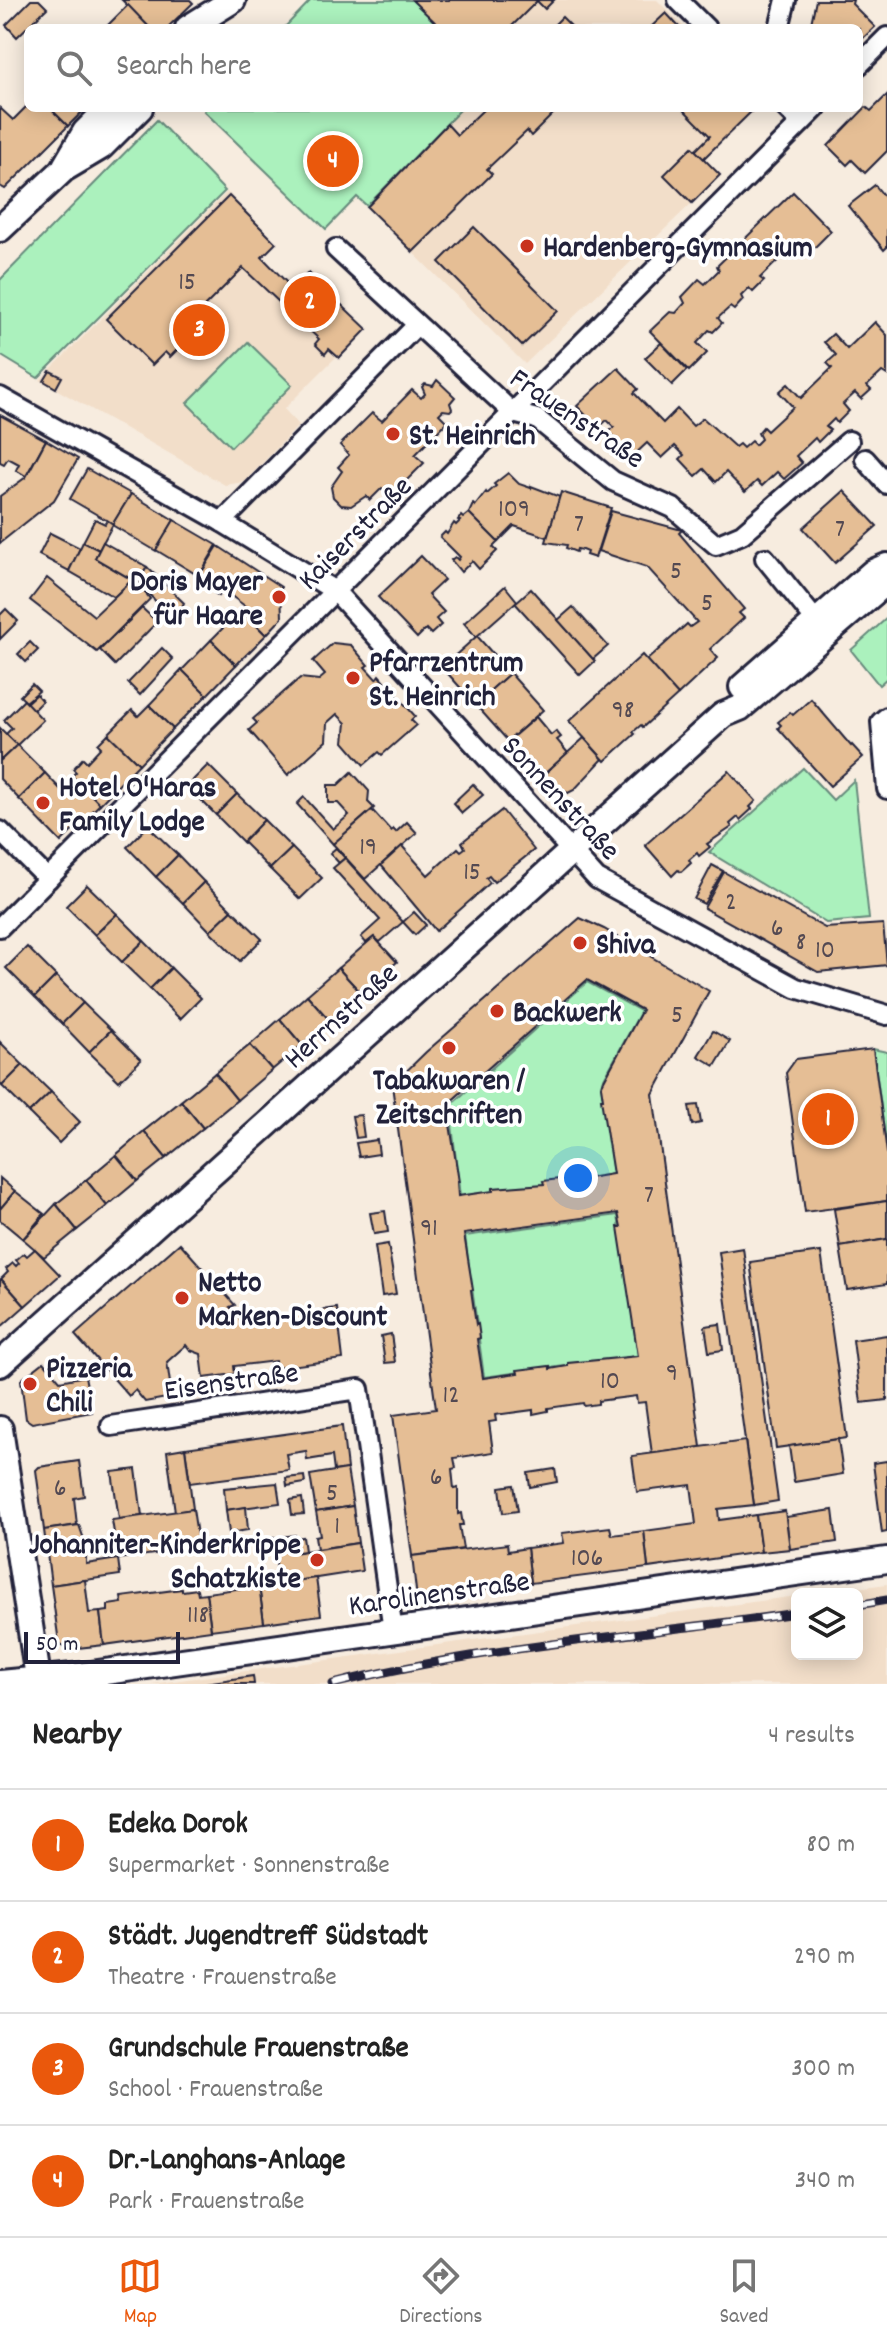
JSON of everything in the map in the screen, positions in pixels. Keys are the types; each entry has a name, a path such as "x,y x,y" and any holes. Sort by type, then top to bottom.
{"street":[{"path":"678,0 702,24"},
{"path":"780,24 786,0"},
{"path":"195,24 230,3"},
{"path":"217,24 230,3"},
{"path":"863,61 887,37"},
{"path":"64,169 85,132 105,112"},
{"path":"0,229 64,169 101,147 136,112"},
{"path":"790,112 801,123"},
{"name":"Kaiserstraße","path":"0,927 812,112"},
{"name":"Frauenstraße","path":"336,249 513,413 537,419 613,481 673,508 716,545 742,534 849,441"},
{"path":"222,522 417,325"},
{"name":"Sonnenstraße","path":"0,397 222,522 335,591 597,879 796,988 887,1015"},
{"path":"865,459 887,484"},
{"path":"765,558 816,621"},
{"name":"Herrnstraße","path":"723,715 730,698 873,572 887,566"},
{"name":"Herrnstraße","path":"0,1364 723,715 740,708 790,668 887,579"},
{"path":"884,720 887,789"},
{"path":"0,831 48,879"},
{"name":"Eisenstraße","path":"111,1426 359,1389 393,1631"},
{"path":"0,1429 38,1682"},
{"name":"Karolinenstraße","path":"0,1683 38,1682 887,1560"}],"shaded area":[{"path":"311,0 657,0 681,24 288,24"},
{"name":"Hardenberg-Gymnasium","path":"205,112 753,112 705,158 721,175 525,364 358,198 326,229"},
{"path":"227,192 277,243 262,257 294,289 280,303 336,357 284,409 299,425 244,482 225,485 40,380"},
{"path":"887,1584 887,1684 151,1684 791,1597 791,1660 863,1660 863,1588 857,1588"}],"green space":[{"path":"311,0 412,0 437,24 288,24"},
{"path":"205,112 458,112 367,206 357,197 326,229"},
{"path":"157,120 225,191 38,378 0,355 0,280"},
{"path":"248,342 292,385 231,447 187,403"},
{"path":"887,618 887,678 879,685 851,650"},
{"path":"803,768 833,800 854,780 869,919 826,923 709,852"},
{"path":"587,982 641,1011 601,1084 613,1174 460,1197 450,1106"},
{"path":"873,1049 887,1052 887,1153"},
{"path":"618,1215 638,1356 484,1377 465,1236"}],"building":[{"path":"31,0 39,0 47,8 30,24 24,24 24,30 17,37 6,25"},
{"path":"122,0 190,0 193,3 171,24 146,24"},
{"path":"412,0 554,0 545,9 537,1 514,24 437,24"},
{"path":"816,0 853,0 852,4 875,27 863,38 863,24 811,24"},
{"path":"128,5 146,24 109,24"},
{"path":"666,13 676,24 654,24"},
{"path":"562,17 569,24 555,24"},
{"path":"887,95 887,151 865,173 852,160 847,165 828,146 866,107 871,111"},
{"path":"0,108 13,120 24,109 24,112 54,112 68,126 5,189 0,186"},
{"path":"54,112 82,112 68,126"},
{"path":"481,112 555,112 531,136 527,131 487,169 492,174 413,252 367,207 447,124 457,135"},
{"path":"686,112 751,112 703,159 695,151 710,136"},
{"path":"692,147 720,175 692,203 664,175"},
{"path":"875,185 887,200 887,247 884,250 848,206"},
{"path":"793,192 831,231 809,253 798,241 760,278 764,281 753,292 749,288 734,310 730,307 718,318 722,323 713,332 709,330 697,343 707,353 689,371 650,331 670,312 676,313 685,303 682,297 699,279 705,284 719,270 717,266"},
{"path":"229,196 276,243 262,257 293,289 280,303 243,268 178,333 182,336 177,340 182,345 170,357 165,352 152,365 106,319"},
{"path":"474,227 558,311 522,346 439,262"},
{"path":"308,273 367,329 339,358 329,349 325,354 315,344 319,339 280,303"},
{"path":"875,322 887,335 887,375 882,372 867,386 871,390 861,399 855,393 843,404 849,411 837,423 834,419 826,427 830,430 818,442 815,438 796,456 802,463 784,479 777,472 762,486 757,481 745,492 726,472 716,482 704,469 696,476 680,459 684,455 675,446 662,458 647,443 632,457 609,432 614,427 607,420 598,428 577,406 618,368 638,389 634,393 663,423 677,409 693,426 703,418 735,447 739,444 743,448 751,441 755,445 761,439 758,433 763,427 767,431 793,407 779,392 788,384 801,398 832,368 827,363 836,355 824,342 833,334 847,349"},
{"path":"661,343 687,370 672,385 645,358"},
{"path":"50,371 62,377 56,388 44,381"},
{"name":"St. Heinrich","path":"437,380 455,397 450,403 452,409 439,414 447,422 415,455 424,463 391,496 382,488 370,500 366,496 351,506 341,505 333,497 331,487 342,471 338,467 349,455 340,445 372,413 382,421 412,390 421,398 425,394 422,387 425,384 433,386"},
{"path":"0,415 46,440 26,476 16,470 19,464 8,458 4,464 0,462"},
{"path":"46,440 78,459 54,500 0,543 0,496 26,477"},
{"path":"87,469 131,494 113,524 70,499"},
{"path":"508,473 519,484 560,497 547,537 514,526 498,542 469,513 473,504 475,506"},
{"path":"844,491 877,526 835,563 803,528"},
{"path":"561,492 611,508 595,558 582,550 577,549 576,552 566,548 567,545 546,542"},
{"path":"131,494 174,520 156,551 112,525"},
{"path":"611,511 682,530 679,533 744,609 739,613 744,618 710,649 718,658 678,695 646,661 687,624 690,627 697,622 647,567 598,551"},
{"path":"469,513 498,542 493,547 497,551 479,569 472,561 461,572 451,560 460,557 440,537 460,521 461,516 463,518"},
{"path":"95,519 113,524 99,550 83,542"},
{"path":"174,520 217,545 199,576 156,550"},
{"path":"50,533 80,548 69,571 39,555"},
{"path":"83,542 99,550 95,558 132,580 114,597 69,571"},
{"path":"103,542 147,567 138,583 95,558"},
{"path":"218,546 281,587 282,618 266,635 241,610 245,606 223,590 219,596 206,587 210,581 200,575"},
{"path":"421,556 444,580 428,595 444,612 436,619 441,625 431,634 426,629 417,638 378,597"},
{"path":"147,567 184,603 174,620 138,583"},
{"path":"47,578 94,616 132,580 150,599 97,652 30,600"},
{"path":"505,586 517,601 476,637 464,623"},
{"path":"531,589 595,661 580,675 515,603"},
{"path":"573,607 608,646 593,659 558,620"},
{"path":"142,608 157,622 115,665 100,650"},
{"path":"6,609 18,621 0,639 0,615"},
{"path":"241,610 266,635 236,665 211,640"},
{"path":"477,636 510,673 475,704 442,667"},
{"path":"211,640 236,665 207,695 182,670"},
{"path":"30,642 38,650 26,662 18,654"},
{"path":"333,643 351,645 368,665 365,667 376,679 379,675 415,716 411,720 416,725 382,755 379,752 364,765 344,742 346,723 337,714 327,723 326,741 288,775 249,730 257,723 253,719 300,678 319,680 325,675 313,661"},
{"path":"162,648 173,659 140,695 128,683"},
{"path":"642,655 678,695 643,727 641,725 633,732 635,734 605,761 569,721"},
{"path":"182,670 207,695 173,729 149,705"},
{"path":"510,673 543,710 508,741 475,704"},
{"path":"32,684 39,691 26,702 20,696"},
{"path":"36,694 42,701 33,710 26,703"},
{"path":"811,699 863,757 830,786 778,728 781,725 778,722 790,712 793,715"},
{"path":"24,700 43,720 17,745 6,734 12,728 4,720"},
{"path":"149,705 173,729 139,764 108,734 132,710 138,716"},
{"path":"536,717 551,735 556,731 561,737 557,740 568,753 540,778 508,741"},
{"path":"0,728 17,745 0,761"},
{"path":"108,734 139,764 100,804 72,776 76,772 73,769 83,758 87,762"},
{"path":"584,738 603,759 574,790 568,793 541,777"},
{"path":"17,745 45,773 19,799 0,779 0,761"},
{"path":"208,765 237,794 216,815 187,786"},
{"path":"729,771 756,801 750,807 752,809 740,820 738,817 730,824 732,827 707,844 710,847 699,856 697,853 689,860 691,863 672,876 645,845"},
{"path":"352,772 369,791 368,802 374,808 333,844 297,804 304,797 333,829 349,815 338,803 328,803 328,785 338,785"},
{"path":"45,773 64,793 77,780 100,804 61,842 19,799"},
{"path":"473,784 483,795 462,813 453,803"},
{"path":"237,794 264,820 243,842 216,815"},
{"path":"372,810 391,831 396,832 407,822 417,833 365,879 333,844"},
{"path":"502,810 534,850 494,882 489,876 486,878 490,883 436,931 381,865 402,846 428,875 458,848 461,851 465,848 462,842"},
{"path":"264,820 292,848 270,869 243,842"},
{"path":"148,826 178,855 156,877 127,847"},
{"path":"292,848 322,878 300,899 270,869"},
{"path":"336,848 345,858 339,863 330,853"},
{"path":"178,855 204,882 183,903 156,877"},
{"path":"345,858 403,922 380,942 374,937 366,943 361,937 380,920 333,868"},
{"path":"712,865 723,871 704,904 694,899"},
{"path":"724,872 825,928 883,924 887,965 818,972 704,908"},
{"path":"204,882 232,910 210,931 183,903"},
{"path":"87,885 117,914 95,935 66,906"},
{"path":"232,910 262,939 240,961 210,931"},
{"path":"414,912 426,925 415,935 403,922"},
{"path":"117,914 144,941 122,962 95,935"},
{"path":"580,918 709,991 653,1094 701,1447 652,1454 645,1402 637,1403 636,1396 584,1406 583,1403 548,1408 548,1411 533,1414 533,1410 495,1415 496,1421 489,1422 493,1452 454,1458 456,1468 452,1469 454,1489 458,1488 463,1549 412,1556 393,1415 436,1409 392,1085","holes":["587,980 642,1010 601,1086 613,1174 493,1188 493,1191 458,1196 459,1182 447,1105","618,1213 638,1356 568,1363 568,1366 550,1369 550,1366 517,1370 518,1373 483,1378 464,1234"]},
{"path":"374,937 397,962 361,993 338,968"},
{"path":"144,941 171,968 150,989 122,962"},
{"path":"27,947 56,976 35,997 6,968"},
{"path":"171,968 201,998 180,1019 150,989"},
{"path":"338,968 361,993 330,1021 307,995"},
{"path":"56,976 83,1003 62,1024 35,997"},
{"path":"307,995 330,1021 302,1045 280,1019"},
{"path":"83,1003 111,1030 89,1052 62,1024"},
{"path":"280,1019 302,1045 272,1070 250,1045"},
{"path":"111,1030 141,1060 119,1081 89,1052"},
{"path":"713,1031 730,1041 715,1066 698,1056"},
{"path":"0,1042 23,1065 2,1086 0,1084"},
{"path":"250,1045 272,1070 237,1100 215,1073"},
{"path":"873,1049 887,1153 887,1201 805,1212 786,1073 796,1059"},
{"path":"23,1065 51,1092 29,1113 2,1086"},
{"path":"215,1073 237,1100 203,1128 181,1101"},
{"path":"51,1092 80,1122 59,1143 29,1113"},
{"path":"181,1101 203,1128 166,1158 144,1131"},
{"path":"698,1105 701,1123 692,1125 689,1106"},
{"path":"361,1115 364,1137 356,1138 352,1116"},
{"path":"144,1131 166,1158 137,1181 116,1155"},
{"path":"377,1140 379,1154 359,1157 356,1143"},
{"path":"116,1155 137,1181 107,1206 86,1180"},
{"path":"0,1178 15,1191 0,1209"},
{"path":"86,1180 107,1206 77,1230 56,1204"},
{"path":"15,1191 44,1214 23,1239 0,1220 0,1209"},
{"path":"887,1201 887,1239 840,1247 834,1209"},
{"path":"56,1204 77,1230 44,1257 23,1239"},
{"path":"385,1211 388,1232 374,1234 370,1213"},
{"path":"887,1239 887,1284 847,1290 840,1247"},
{"path":"180,1243 235,1305 230,1307 242,1321 337,1308 343,1359 276,1368 275,1361 234,1366 235,1374 204,1378 201,1354 186,1345 167,1362 172,1397 145,1402 135,1390 129,1396 75,1335"},
{"path":"388,1244 396,1294 382,1296 375,1246"},
{"path":"743,1248 778,1501 754,1505 719,1252"},
{"path":"35,1249 60,1275 25,1306 1,1279 8,1272 6,1269 13,1263 16,1266 19,1263 16,1260"},
{"path":"821,1252 847,1438 776,1448 750,1262"},
{"path":"0,1280 25,1306 0,1328"},
{"path":"720,1324 723,1350 709,1352 705,1326"},
{"path":"391,1334 395,1362 385,1363 381,1336"},
{"path":"887,1335 887,1400 861,1403 853,1340"},
{"path":"44,1362 60,1381 85,1376 92,1412 32,1423 26,1419 21,1380"},
{"path":"342,1426 347,1469 334,1471 332,1456 307,1460 306,1451 286,1454 289,1470 190,1483 185,1448"},
{"path":"838,1439 843,1474 794,1482 789,1446"},
{"path":"745,1441 754,1505 718,1509 719,1520 756,1515 761,1552 648,1568 644,1531 696,1524 691,1485 637,1492 632,1456"},
{"path":"185,1448 193,1509 175,1512 167,1451"},
{"path":"79,1461 84,1496 74,1498 77,1525 44,1530 36,1470"},
{"path":"887,1461 887,1532 882,1533 873,1463"},
{"path":"136,1469 142,1516 119,1519 112,1472"},
{"path":"347,1469 353,1506 316,1512 310,1475"},
{"path":"555,1469 557,1482 530,1487 528,1473"},
{"path":"304,1476 305,1483 287,1486 286,1478"},
{"path":"277,1483 280,1503 226,1510 224,1488"},
{"path":"514,1485 518,1511 503,1513 500,1487"},
{"path":"302,1498 304,1514 292,1515 290,1500"},
{"path":"353,1506 358,1543 317,1549 315,1536 320,1535 316,1512"},
{"path":"246,1507 248,1530 229,1533 226,1510"},
{"path":"193,1509 199,1548 118,1559 112,1520"},
{"path":"833,1510 837,1542 790,1549 786,1517"},
{"path":"785,1511 790,1549 761,1552 756,1515"},
{"path":"79,1525 86,1545 86,1564 118,1559 120,1575 51,1585 44,1530"},
{"path":"610,1527 612,1535 644,1531 648,1568 531,1583 527,1548 564,1543 562,1533"},
{"path":"295,1535 298,1552 358,1543 362,1571 291,1582 290,1575 278,1576 272,1538"},
{"path":"303,1537 305,1551 298,1552 296,1538"},
{"path":"263,1540 265,1551 254,1552 253,1541"},
{"path":"507,1544 508,1551 527,1548 531,1583 417,1599 412,1556"},
{"path":"316,1578 321,1615 264,1623 259,1586"},
{"path":"85,1580 89,1613 100,1612 104,1645 69,1649 59,1643 51,1585"},
{"path":"259,1586 264,1623 211,1630 206,1593"},
{"path":"197,1589 198,1594 206,1593 211,1630 104,1645 100,1612 108,1611 108,1605 122,1603 121,1597"},
{"path":"253,1676 254,1684 199,1684"}],"railway":[{"path":"863,1604 887,1600"},
{"path":"333,1684 448,1660 564,1642 791,1614"}],"place":[{"name":"Dr.-Langhans-Anlage","path":"333,161"},
{"name":"Hardenberg-Gymnasium","path":"527,246"},
{"name":"Städt. Jugendtreff Südstadt","path":"310,302"},
{"name":"Grundschule Frauenstraße","path":"199,330"},
{"name":"St. Heinrich","path":"393,434"},
{"name":"Doris Mayer für Haare","path":"279,597"},
{"name":"Pfarrzentrum St. Heinrich","path":"353,678"},
{"name":"Hotel O'Haras Family Lodge","path":"43,803"},
{"name":"Shiva","path":"580,943"},
{"name":"Backwerk","path":"497,1011"},
{"name":"Tabakwaren / Zeitschriften","path":"449,1048"},
{"name":"Edeka Dorok","path":"828,1119"},
{"name":"Netto Marken-Discount","path":"182,1298"},
{"name":"Pizzeria Chili","path":"30,1384"},
{"name":"Johanniter-Kinderkrippe Schatzkiste","path":"317,1560"}]}
